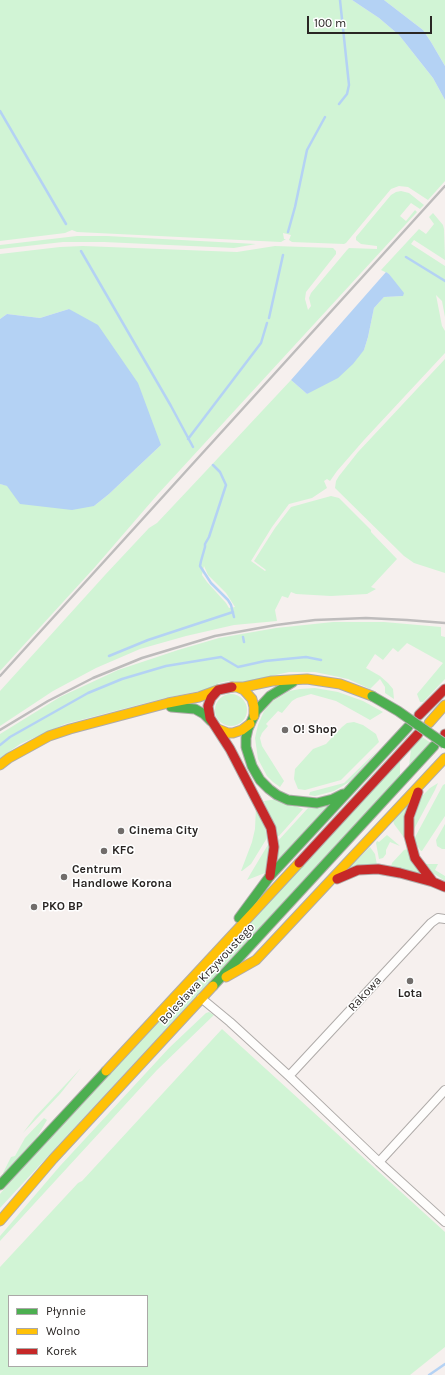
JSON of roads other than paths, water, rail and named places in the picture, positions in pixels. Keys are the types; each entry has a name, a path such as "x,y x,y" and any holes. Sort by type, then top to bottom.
{"main road":[{"path":"302,680 288,684 274,693 259,707 246,732 246,742 251,763 260,780 275,794 293,801 311,803 333,799 349,790"},
{"path":"0,765 9,758 49,736 70,729 166,703 205,695 228,687 244,687 272,681 319,680 340,684 372,696 398,711 445,744"},
{"path":"218,730 233,733 242,730 252,720 254,707 252,699 244,690 237,687"},
{"path":"418,715 445,689"},
{"path":"211,721 208,714 208,706 211,698 218,690"},
{"path":"429,723 445,705"},
{"path":"152,708 178,707 193,709 204,714 218,730 267,818 272,834 274,852 270,876"},
{"path":"224,943 241,915 270,876 408,727"},
{"name":"Bolesława Krzywoustego","path":"0,1185 418,734"},
{"name":"Bolesława Krzywoustego","path":"0,1221 53,1159 434,746"},
{"path":"216,982 256,960 422,785 445,758"},
{"path":"422,785 409,817 408,836 413,854 433,882"},
{"path":"329,883 349,873 363,869 373,869 392,871 433,882 445,888"}],"street":[{"name":"Rakowa","path":"289,1076 431,923 438,918 445,919"},
{"path":"201,998 230,1022 289,1076 379,1162 445,1222"},
{"path":"379,1162 445,1090"}],"water":[{"path":"352,0 384,0 423,30 445,66 445,100 433,78 399,35 379,18"},
{"path":"386,272 404,293 403,296 384,297 374,308 364,350 353,364 338,378 307,394 291,380"},
{"path":"69,309 98,325 138,383 161,445 109,494 94,506 72,510 20,504 7,486 0,484 0,319 7,314 40,318"}],"waterway":[{"path":"339,104 347,94 349,85 340,0"},
{"path":"0,111 66,224"},
{"path":"288,232 307,150 325,117"},
{"path":"81,251 171,406 193,447"},
{"path":"269,318 283,255"},
{"path":"406,257 445,281"},
{"path":"188,439 261,343 267,323"},
{"path":"213,465 220,472 226,485 209,537 205,544 200,566 211,583 228,600 234,617"},
{"path":"109,656 148,640 233,612"},
{"path":"243,637 244,642"},
{"path":"0,745 10,737 88,693 122,679 166,666 221,657 238,667 265,661 306,657 321,660"},
{"path":"429,1375 445,1364"}],"railway":[{"path":"0,676 445,186"},
{"path":"0,730 48,701 93,678 142,658 215,636 276,625 315,620 366,618 445,623"}],"place":[{"name":"O! Shop","path":"285,730"},
{"name":"Cinema City","path":"121,831"},
{"name":"KFC","path":"104,851"},
{"name":"Centrum Handlowe Korona","path":"64,877"},
{"name":"PKO BP","path":"34,907"},
{"name":"Lota","path":"410,981"}]}
